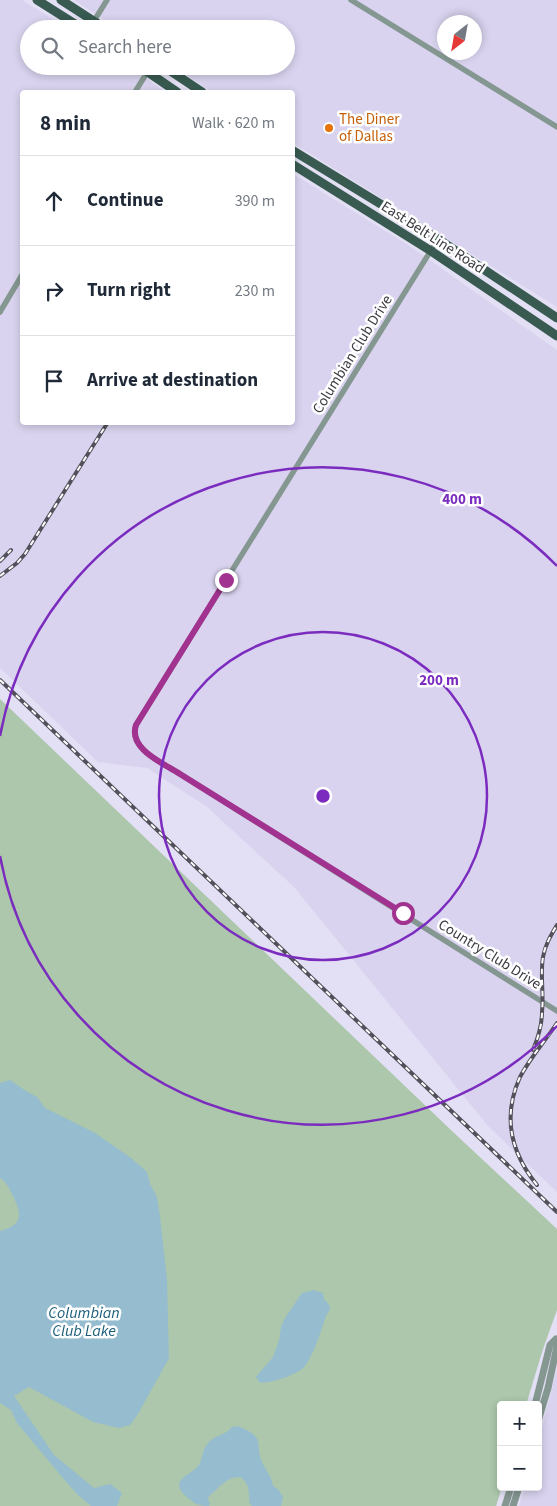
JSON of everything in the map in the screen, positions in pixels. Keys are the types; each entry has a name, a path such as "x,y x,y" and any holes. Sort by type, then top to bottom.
{"main road":[{"path":"37,0 69,20"},
{"path":"61,0 86,20"},
{"path":"157,75 175,90"},
{"path":"176,75 199,90"},
{"name":"East Belt Line Road","path":"295,155 438,239 557,318"},
{"name":"East Belt Line Road","path":"295,166 430,251 557,336"}],"street":[{"path":"95,20 107,0"},
{"path":"351,0 557,127"},
{"path":"136,90 146,75"},
{"name":"Columbian Club Drive","path":"135,738 134,731 136,725 438,239"},
{"path":"0,312 20,278"},
{"name":"Country Club Drive","path":"135,738 137,744 148,753 180,774 557,1010"},
{"path":"536,1401 550,1345 557,1341"},
{"path":"542,1408 548,1388 557,1341"},
{"path":"506,1506 511,1491"},
{"path":"513,1506 518,1491"}],"shaded area":[{"path":"0,0 22,0 54,20 20,20 20,75 141,75 162,90 20,90 20,425 295,425 295,175 411,247 557,350 557,1192 488,1126 294,887 206,806 147,768 98,762 0,668"},
{"path":"74,0 557,0 557,307 295,144 295,90 209,90 186,75 295,75 295,20 104,20"},
{"path":"557,1369 557,1506 519,1506 524,1491 542,1491 542,1428"}],"green space":[{"path":"0,699 557,1229 557,1310 527,1401 497,1401 497,1491 501,1491 496,1506 0,1506"}],"water":[{"name":"Columbian Club Lake","path":"10,1080 37,1097 45,1108 95,1133 131,1158 147,1172 150,1184 157,1197 167,1280 169,1358 138,1414 130,1425 119,1428 93,1422 29,1387 14,1396 54,1455 94,1488 110,1484 122,1493 117,1506 91,1506 78,1495 17,1423 11,1410 0,1403 0,1231 13,1226 19,1218 18,1207 10,1190 0,1178 0,1083"},
{"path":"314,1290 323,1293 324,1299 330,1308 309,1361 302,1369 290,1375 269,1382 259,1382 256,1377 273,1357 285,1318 302,1293"},
{"path":"238,1426 256,1437 261,1460 271,1478 273,1486 278,1489 283,1497 281,1506 252,1506 246,1483 240,1477 227,1481 209,1496 209,1506 195,1503 188,1498 179,1486 183,1478 200,1463 207,1444 232,1427"}],"railway":[{"path":"0,576 25,554 106,425"},
{"path":"0,561 11,550"},
{"path":"0,680 557,1212"},
{"path":"533,1050 541,1022 543,957 550,936 557,925"},
{"path":"537,1185 528,1173 515,1147 512,1134 511,1106 520,1077 557,1023"}],"place":[{"name":"The Diner of Dallas","path":"329,128"}],"route":[{"path":"226,580 136,725 134,731 137,744 180,774 403,913"}]}
